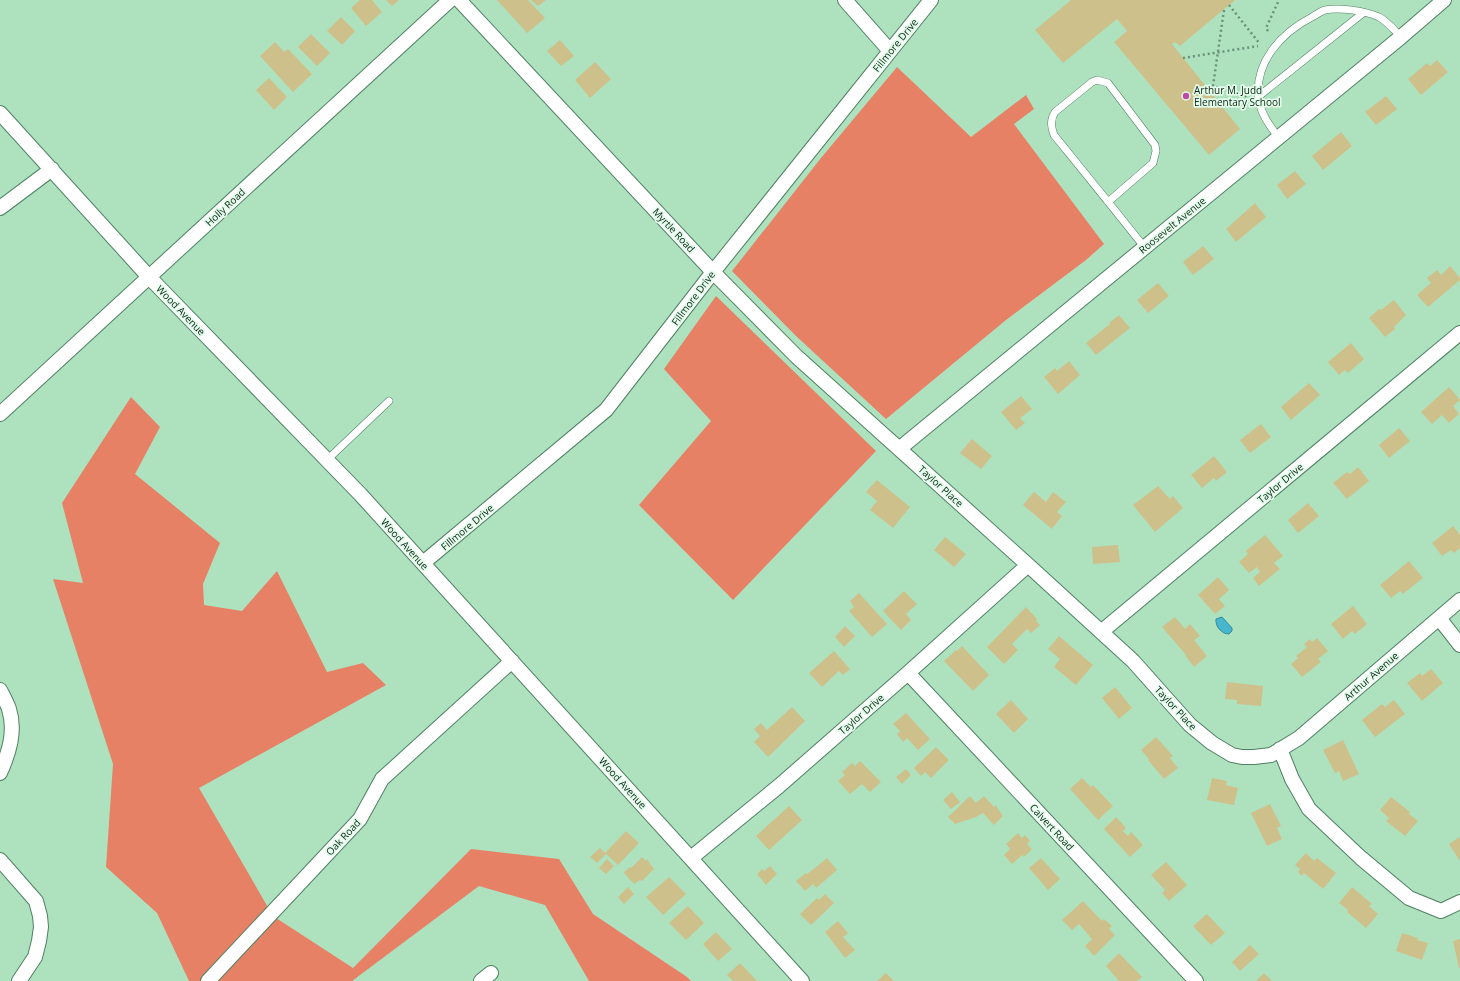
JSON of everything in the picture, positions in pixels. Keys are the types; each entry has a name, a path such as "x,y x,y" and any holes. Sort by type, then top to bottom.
{"street":[{"name":"Holly Road","path":"0,414 450,0"},
{"name":"Myrtle Road","path":"459,0 713,272 796,356 900,449"},
{"path":"845,0 890,51"},
{"name":"Fillmore Drive","path":"423,564 606,410 713,272 931,0"},
{"name":"Roosevelt Avenue","path":"900,449 1402,37 1444,0"},
{"name":"Wood Avenue","path":"0,113 149,277 327,460 512,661 802,981"},
{"path":"0,208 52,169"},
{"name":"Taylor Drive","path":"1101,632 1460,333"},
{"name":"Taylor Place","path":"900,449 1133,661 1190,725 1212,743 1232,755 1242,757 1271,755 1280,750"},
{"name":"Taylor Drive","path":"691,858 779,786 1028,565"},
{"name":"Arthur Avenue","path":"1280,750 1299,738 1460,600"},
{"path":"1439,618 1460,644"},
{"name":"Oak Road","path":"208,981 360,819 382,779 512,661"},
{"name":"Calvert Road","path":"908,673 1196,981"},
{"path":"0,690 9,710 12,734 7,757 0,773"},
{"path":"1280,750 1292,779 1309,809 1367,863 1409,898 1441,911 1460,902"},
{"path":"0,860 36,901 40,916 41,927 36,952 19,981"}],"lane":[{"path":"1279,138 1263,116 1259,96 1258,80 1266,60 1277,42 1298,24 1325,10 1354,10 1380,18 1402,37"},
{"path":"1259,96 1363,12"},
{"path":"1108,202 1153,163 1156,151 1155,145 1108,83 1097,80 1092,82 1055,112 1051,119 1051,127 1054,134 1108,202 1145,248"},
{"path":"327,460 389,401"}],"path":[{"path":"1268,31 1266,28 1280,0"},
{"path":"1183,58 1259,45 1229,5"},
{"path":"1224,10 1213,86 1249,97"}],"shaded area":[{"path":"897,67 971,137 1026,95 1034,109 1014,124 1104,244 1086,260 1006,320 886,419 796,336 732,271 821,158"},
{"path":"716,296 876,451 733,600 639,505 711,421 664,369"},
{"path":"131,397 160,427 135,474 220,543 203,584 204,605 242,611 277,571 327,672 363,663 386,685 199,788 273,916 353,968 471,849 559,859 593,914 691,981 589,981 545,905 479,886 352,981 189,981 157,913 106,867 113,764 53,579 83,583 62,503"}],"water":[{"path":"1222,617 1232,628 1232,631 1229,634 1222,631 1217,625 1216,619"}],"building":[{"path":"360,0 372,0 382,12 366,26 351,8"},
{"path":"386,0 399,0 392,6"},
{"path":"497,0 528,0 545,18 527,33"},
{"path":"531,0 546,0 538,6"},
{"name":"Arthur M. Judd Elementary School","path":"1071,0 1235,0 1180,46 1175,42 1172,44 1240,129 1209,155 1114,42 1127,31 1117,19 1063,63 1035,30"},
{"path":"341,17 355,31 342,45 327,31"},
{"path":"311,34 330,53 317,66 298,47"},
{"path":"560,40 574,56 561,66 547,51"},
{"path":"275,42 284,52 288,49 312,74 293,92 260,56"},
{"path":"1437,60 1448,72 1421,95 1408,79 1427,63 1430,66"},
{"path":"595,62 611,79 590,98 575,80"},
{"path":"269,78 287,97 274,110 256,90"},
{"path":"1386,96 1397,109 1376,125 1365,112"},
{"path":"1341,132 1352,146 1323,170 1312,156"},
{"path":"1295,171 1306,184 1287,199 1277,185"},
{"path":"1255,203 1266,217 1236,242 1226,229"},
{"path":"1203,246 1214,259 1193,275 1183,262"},
{"path":"1450,266 1460,280 1428,307 1417,295 1431,283 1427,278 1437,270 1441,275"},
{"path":"1158,283 1169,296 1148,313 1137,300"},
{"path":"1394,300 1406,315 1394,327 1395,329 1385,337 1369,318 1379,309 1381,310"},
{"path":"1119,315 1130,328 1096,355 1086,343"},
{"path":"1351,343 1364,359 1348,373 1345,370 1339,375 1328,362"},
{"path":"1069,361 1080,375 1058,394 1044,377 1055,368 1057,371"},
{"path":"1309,383 1320,395 1291,420 1281,407"},
{"path":"1449,387 1460,400 1453,406 1459,414 1449,423 1442,415 1432,424 1421,412"},
{"path":"1021,396 1032,409 1020,418 1025,423 1016,430 1001,412"},
{"path":"1261,424 1271,437 1250,453 1240,440"},
{"path":"1399,428 1410,441 1389,458 1379,445"},
{"path":"972,439 992,456 981,469 960,453"},
{"path":"1214,456 1227,472 1216,481 1214,478 1202,488 1191,475"},
{"path":"1358,467 1369,481 1347,499 1333,483 1347,472 1350,474"},
{"path":"877,480 910,507 893,528 870,510 877,501 866,492"},
{"path":"1158,486 1170,499 1173,496 1183,508 1155,532 1133,505"},
{"path":"1034,492 1046,502 1053,492 1066,502 1057,512 1062,516 1052,529 1023,505"},
{"path":"1308,503 1319,516 1298,533 1288,520"},
{"path":"1453,526 1460,535 1460,548 1454,553 1451,550 1442,556 1432,543"},
{"path":"1265,535 1283,556 1274,563 1280,569 1259,586 1253,578 1260,572 1257,567 1249,573 1239,562 1248,554 1246,551"},
{"path":"945,537 966,554 954,567 934,550"},
{"path":"1118,545 1120,562 1093,564 1092,547"},
{"path":"1409,561 1423,578 1403,594 1400,591 1391,598 1380,585"},
{"path":"1218,577 1229,590 1219,599 1225,606 1215,614 1198,595"},
{"path":"904,591 917,604 906,614 911,620 901,630 883,611"},
{"path":"859,593 887,624 872,637 849,611 854,607 850,601"},
{"path":"1353,606 1367,624 1355,634 1352,631 1343,639 1331,624"},
{"path":"1026,607 1037,619 1036,621 1040,625 1031,633 1027,629 1012,644 1018,650 1004,664 987,647"},
{"path":"1175,617 1185,629 1190,624 1200,636 1194,640 1207,656 1194,667 1186,655 1162,627"},
{"path":"845,626 855,636 844,647 835,637"},
{"path":"1059,636 1093,665 1076,685 1054,667 1060,659 1048,649"},
{"path":"1317,638 1328,651 1318,659 1321,662 1302,677 1291,664 1298,658 1296,656 1307,647 1304,644 1310,639 1312,642"},
{"path":"962,646 989,675 973,691 944,661"},
{"path":"834,651 850,669 843,675 839,671 822,687 809,673"},
{"path":"1431,669 1443,683 1422,701 1407,683 1420,673 1422,676"},
{"path":"1227,682 1263,686 1261,706 1237,704 1237,700 1225,699"},
{"path":"1115,687 1132,708 1119,719 1102,698"},
{"path":"1011,700 1028,719 1014,733 996,714"},
{"path":"1394,700 1405,714 1375,737 1362,720 1382,704 1385,707"},
{"path":"792,707 805,721 768,757 754,742 760,736 754,729 761,723 767,730"},
{"path":"906,713 930,739 918,750 907,738 903,742 897,734 900,731 893,724"},
{"path":"1156,737 1173,756 1170,758 1178,768 1164,779 1141,750"},
{"path":"1343,740 1359,774 1343,781 1339,771 1335,773 1323,750"},
{"path":"936,747 949,760 931,778 925,772 921,776 914,768"},
{"path":"860,761 881,782 870,792 862,784 850,794 838,781 845,775 842,772 852,763 855,766"},
{"path":"906,769 911,775 902,784 896,777"},
{"path":"1082,778 1091,787 1093,785 1113,806 1098,820 1070,789"},
{"path":"1212,778 1227,781 1226,785 1238,788 1234,805 1207,800"},
{"path":"952,792 960,802 951,809 943,800"},
{"path":"970,796 976,803 984,796 994,807 995,805 1003,816 994,825 983,813 955,824 948,817"},
{"path":"1391,797 1410,812 1409,814 1418,821 1405,836 1386,821 1389,818 1380,810"},
{"path":"1270,804 1281,826 1277,828 1282,839 1267,846 1251,813"},
{"path":"789,806 802,820 769,850 756,836"},
{"path":"1116,817 1126,828 1123,831 1128,836 1131,832 1143,845 1130,857 1104,829"},
{"path":"626,831 639,843 618,865 606,854 597,863 590,857 600,848 605,853"},
{"path":"1018,833 1022,838 1025,835 1030,841 1027,844 1032,849 1024,857 1022,855 1012,864 1004,855 1010,849 1006,844"},
{"path":"1460,837 1460,861 1449,844"},
{"path":"1306,853 1314,861 1317,858 1336,873 1323,889 1304,873 1302,876 1298,872 1300,869 1295,865"},
{"path":"642,857 646,861 647,859 654,869 642,881 640,880 634,884 624,872 630,867 631,868"},
{"path":"827,858 837,870 816,888 813,884 805,891 796,881"},
{"path":"1041,858 1060,879 1048,890 1029,868"},
{"path":"607,859 614,866 606,874 599,868"},
{"path":"1166,862 1187,885 1169,901 1162,893 1165,890 1151,875"},
{"path":"770,866 777,874 766,885 757,874 762,869 764,871"},
{"path":"669,877 686,894 663,915 646,897"},
{"path":"628,887 634,894 624,904 618,897"},
{"path":"1352,887 1372,904 1369,906 1378,914 1366,928 1339,903"},
{"path":"825,894 834,903 811,925 800,914 817,898 819,900"},
{"path":"1083,901 1102,921 1104,919 1112,926 1109,929 1115,935 1094,956 1085,946 1092,939 1079,924 1072,930 1062,920"},
{"path":"688,906 704,923 686,940 669,923"},
{"path":"1207,914 1225,933 1211,945 1193,926"},
{"path":"838,921 848,933 843,937 855,950 845,958 825,932"},
{"path":"716,932 732,949 718,961 703,944"},
{"path":"1402,933 1428,943 1422,960 1396,951"},
{"path":"1460,939 1460,968 1459,968 1453,941"},
{"path":"1250,945 1259,954 1240,971 1232,962"},
{"path":"1119,953 1142,977 1137,981 1119,981 1106,966"},
{"path":"740,963 757,981 733,981 727,975"},
{"path":"886,973 894,981 877,981"},
{"path":"1264,973 1272,981 1256,981"}],"place":[{"name":"Arthur M. Judd Elementary School","path":"1186,96"}]}
